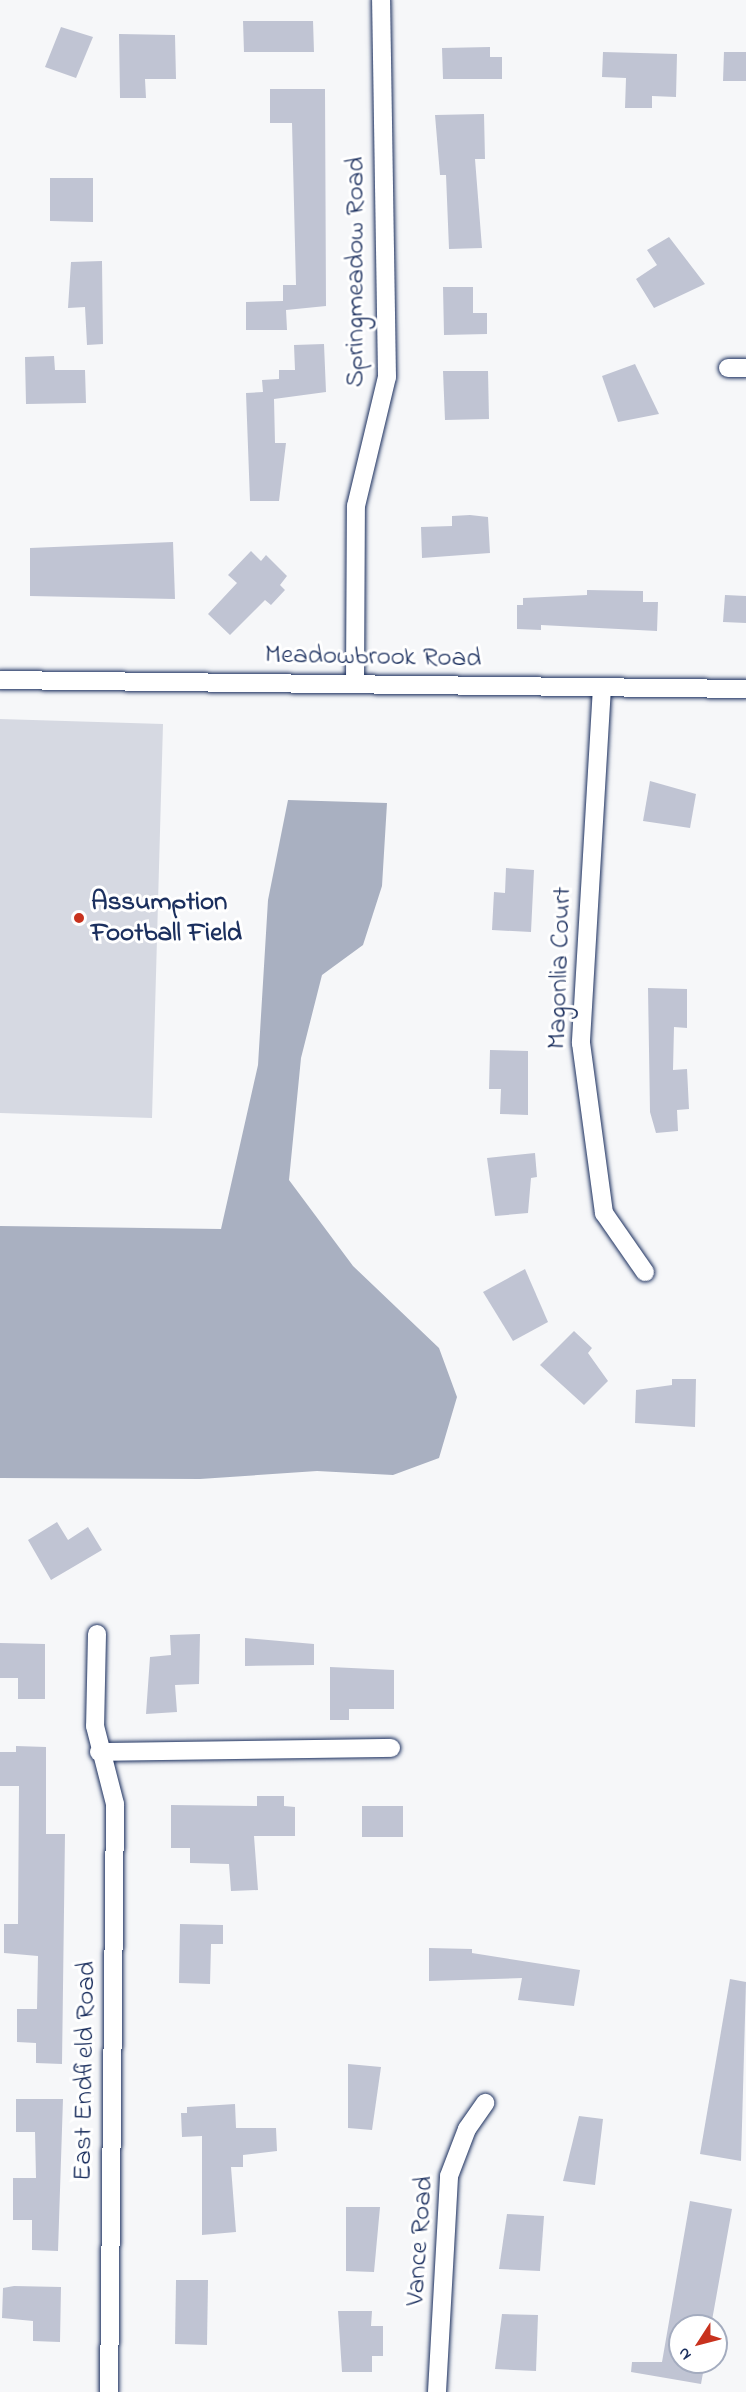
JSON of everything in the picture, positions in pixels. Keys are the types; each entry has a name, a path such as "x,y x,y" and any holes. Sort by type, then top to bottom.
{"street":[{"name":"Springmeadow Road","path":"355,683 356,506 387,377 381,0"},
{"name":"Meadowbrook Road","path":"0,680 746,689"},
{"name":"Magonlia Court","path":"602,687 580,1043 604,1213 645,1272"},
{"name":"East Endfield Road","path":"97,1634 99,1752 115,1804 109,2392"},
{"path":"99,1752 391,1748"},
{"name":"Vance Road","path":"437,2392 449,2176 467,2129 485,2103"}],"shaded area":[{"name":"Assumption Football Field","path":"0,719 163,724 152,1118 0,1113"}],"water":[{"path":"288,800 387,803 382,886 363,945 322,975 301,1058 289,1180 353,1266 439,1348 457,1397 439,1458 393,1475 317,1471 200,1479 0,1478 0,1226 221,1229 258,1065 268,900"}],"building":[{"path":"243,21 313,21 314,52 244,52"},
{"path":"61,27 93,37 76,78 45,67"},
{"path":"119,34 175,35 176,79 145,79 146,98 120,98"},
{"path":"490,47 490,57 502,57 502,79 443,79 442,48"},
{"path":"603,52 677,54 676,97 652,96 652,108 625,108 626,78 602,77"},
{"path":"724,52 746,52 746,81 723,81"},
{"path":"270,89 325,89 326,306 286,310 287,330 246,330 246,302 283,301 283,285 296,285 292,123 270,123"},
{"path":"484,114 485,159 475,159 482,248 449,249 446,175 440,175 435,115"},
{"path":"50,178 93,178 93,222 50,221"},
{"path":"669,237 705,284 654,308 636,279 657,265 647,250"},
{"path":"102,261 103,344 87,345 85,307 68,308 71,262"},
{"path":"443,287 473,287 473,313 487,313 487,334 444,335"},
{"path":"324,344 326,392 274,399 275,443 286,443 279,501 250,501 246,393 263,392 262,380 279,379 279,370 295,370 294,345"},
{"path":"54,356 55,370 85,370 86,403 26,404 25,357"},
{"path":"635,364 659,414 618,422 602,376"},
{"path":"443,371 488,371 489,419 445,420"},
{"path":"452,516 488,517 490,553 422,558 421,527 452,526"},
{"path":"173,542 175,599 30,596 30,548"},
{"path":"251,551 261,561 266,555 287,576 280,585 285,590 271,605 265,600 230,635 208,614 237,583 228,575"},
{"path":"587,590 643,591 643,602 658,602 657,631 541,625 541,630 517,629 517,605 523,605 523,598 587,595"},
{"path":"725,595 746,596 746,623 723,622"},
{"path":"650,781 696,794 690,828 643,821"},
{"path":"506,868 534,870 531,932 492,930 494,892 505,893"},
{"path":"648,988 687,989 687,1028 674,1027 673,1070 687,1069 689,1109 677,1110 678,1131 656,1133 650,1112"},
{"path":"490,1050 528,1051 528,1115 500,1114 501,1089 489,1089"},
{"path":"535,1153 537,1177 531,1178 528,1213 495,1216 487,1158"},
{"path":"525,1269 548,1322 513,1341 483,1292"},
{"path":"574,1331 592,1348 588,1353 608,1381 584,1405 540,1365"},
{"path":"672,1379 696,1379 695,1427 635,1423 636,1390 672,1385"},
{"path":"57,1522 68,1540 88,1527 102,1550 51,1580 28,1540"},
{"path":"200,1634 199,1684 175,1685 177,1712 146,1714 150,1657 171,1655 170,1635"},
{"path":"245,1638 314,1644 314,1665 245,1666"},
{"path":"0,1643 45,1644 45,1699 18,1699 18,1678 0,1678"},
{"path":"330,1667 394,1670 394,1709 349,1709 349,1720 330,1720"},
{"path":"16,1746 46,1747 46,1834 65,1834 62,2064 36,2063 36,2043 17,2042 17,2009 37,2009 38,1956 4,1953 4,1924 18,1924 19,1786 0,1786 0,1752 16,1752"},
{"path":"257,1796 284,1796 284,1806 295,1807 295,1836 254,1836 258,1890 231,1891 229,1864 190,1863 190,1848 171,1848 171,1805 257,1806"},
{"path":"362,1806 403,1806 403,1837 362,1837"},
{"path":"180,1924 223,1925 223,1944 211,1944 210,1984 179,1983"},
{"path":"429,1948 472,1949 472,1953 580,1970 574,2006 518,2000 522,1978 429,1981"},
{"path":"730,1979 746,1982 741,2161 700,2154"},
{"path":"348,2064 381,2067 372,2130 348,2128"},
{"path":"16,2099 63,2099 58,2251 32,2250 32,2220 13,2220 13,2178 36,2178 35,2132 16,2132"},
{"path":"235,2104 236,2128 276,2128 277,2151 243,2155 243,2167 231,2167 236,2232 202,2235 202,2136 182,2137 181,2113 187,2113 187,2107"},
{"path":"579,2116 603,2119 595,2185 563,2181"},
{"path":"690,2201 732,2209 713,2314 670,2314"},
{"path":"346,2207 380,2207 374,2272 346,2271"},
{"path":"507,2214 544,2216 540,2271 499,2269"},
{"path":"176,2280 208,2280 207,2345 175,2344"},
{"path":"14,2286 61,2287 60,2342 33,2341 33,2321 2,2318 3,2288"},
{"path":"338,2311 372,2311 371,2326 383,2326 383,2356 372,2356 372,2372 342,2372"},
{"path":"502,2314 538,2315 536,2371 495,2369"},
{"path":"668,2328 668,2374 703,2374 701,2384 631,2372 632,2362 662,2362"}],"place":[{"name":"Assumption Football Field","path":"79,918"}]}
